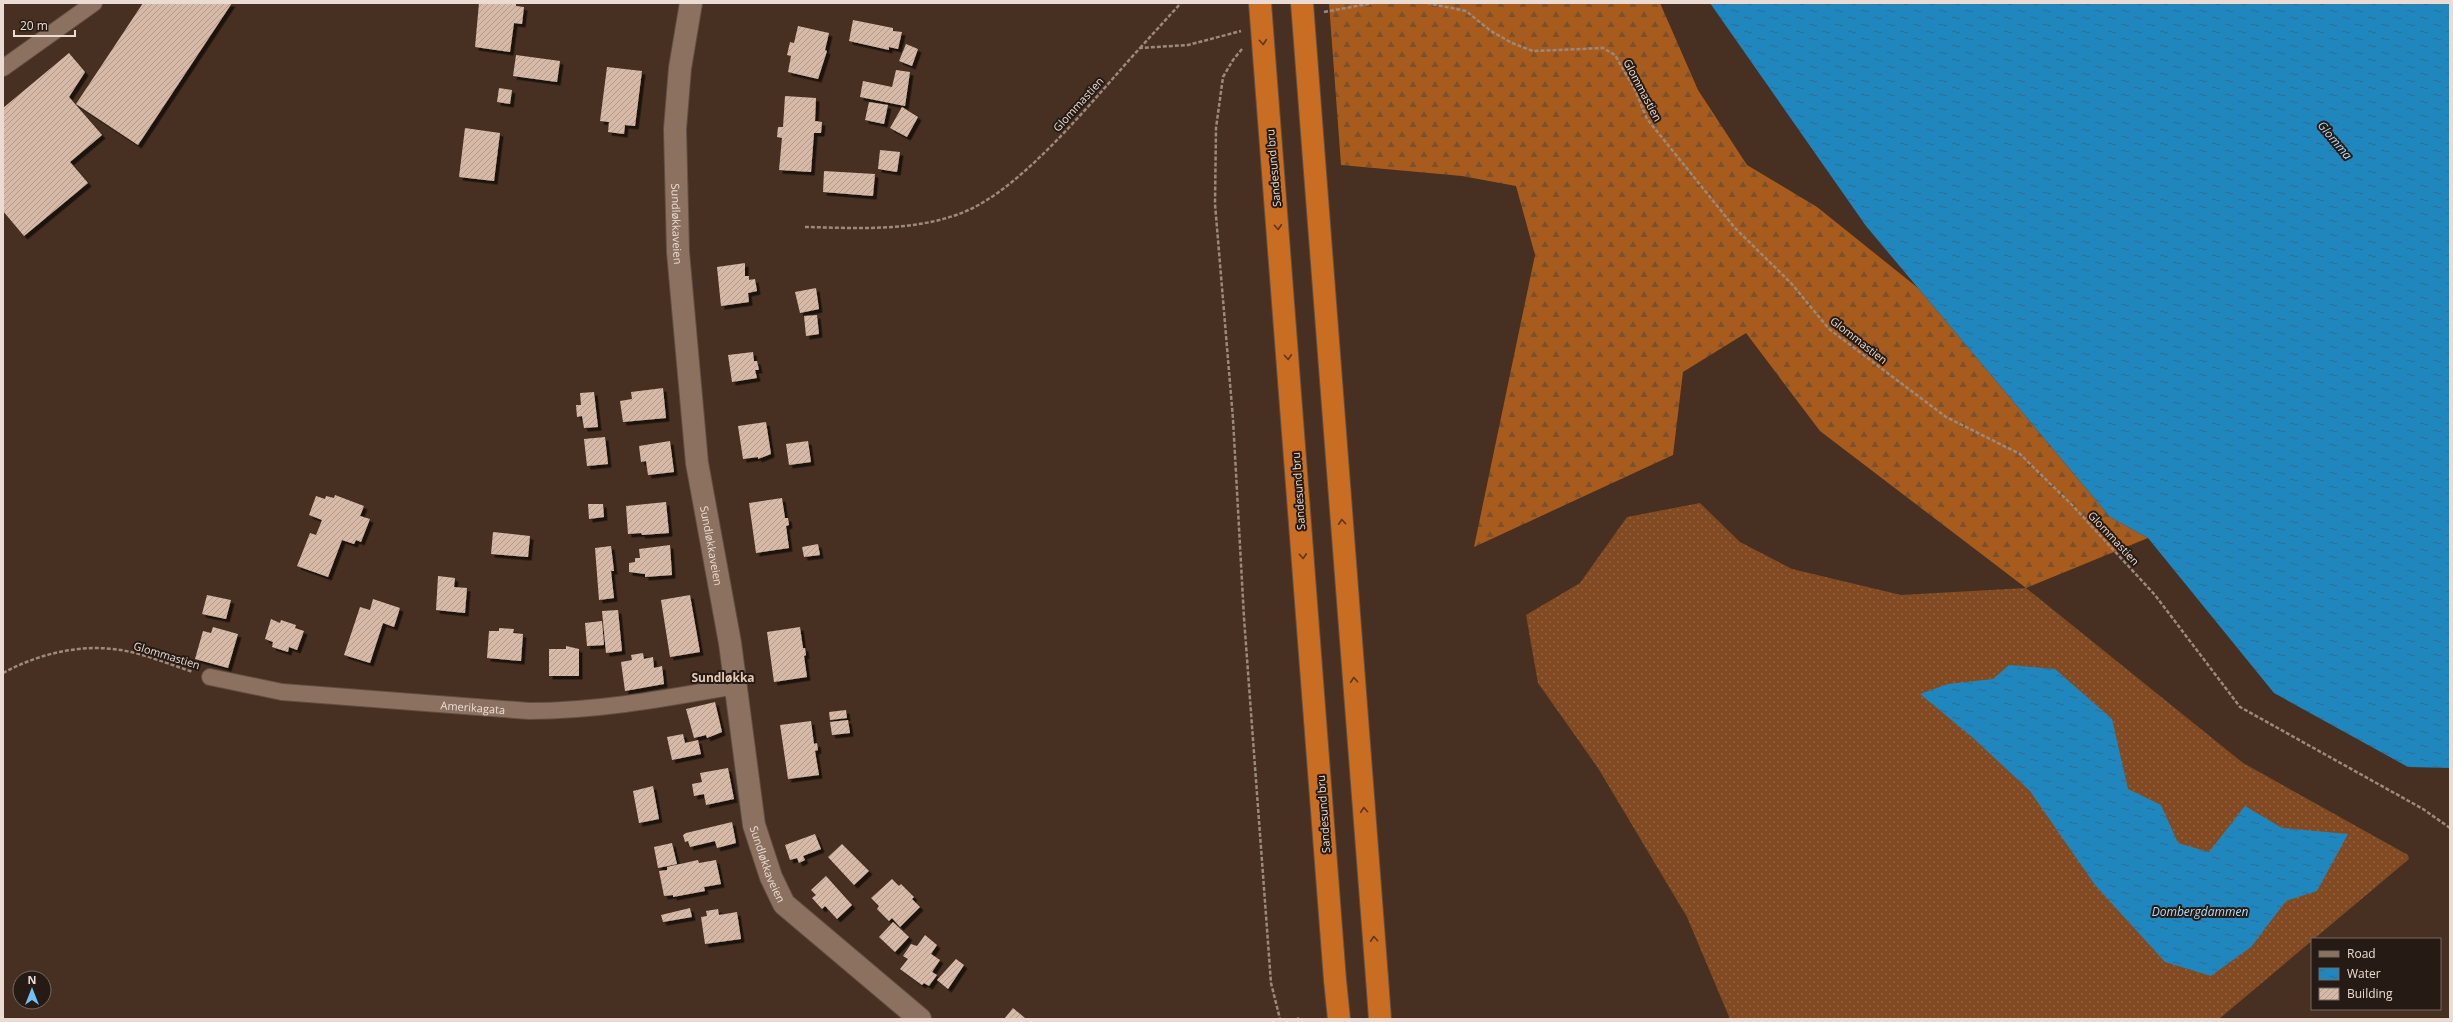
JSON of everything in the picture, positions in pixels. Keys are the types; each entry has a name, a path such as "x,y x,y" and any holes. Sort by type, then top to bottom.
{"highway":[{"name":"Sandesund bru","path":"1260,3 1339,1019"},
{"path":"1302,3 1380,1019"}],"main road":[{"name":"Sundløkkaveien","path":"691,3 680,68 675,129 678,252 697,463 736,686 754,825 771,877 784,904 920,1019"}],"street":[{"path":"3,68 94,3"},
{"name":"Amerikagata","path":"210,677 282,692 529,711 567,711 617,707 736,686"}],"path":[{"name":"Glommastien","path":"805,227 875,228 924,222 964,212 1002,189 1048,149 1181,3"},
{"path":"1323,12 1373,3"},
{"name":"Glommastien","path":"1427,3 1466,11 1491,31 1512,43 1533,51 1603,48 1615,55 1635,90 1647,119 1735,228 1791,283 1829,329 1946,417 2020,454 2073,506 2155,595 2240,707 2422,809 2450,828"},
{"path":"1140,48 1188,45 1248,30"},
{"path":"1244,48 1233,60 1223,77 1216,128 1215,204 1233,419 1244,618 1271,983 1280,1019"},
{"name":"Glommastien","path":"3,673 23,662 56,653 88,647 130,652 210,677"}],"shaded area":[{"path":"1700,503 1740,542 1792,569 1901,595 2026,588 2243,763 2408,855 2409,859 2315,938 2311,938 2311,942 2219,1019 1730,1019 1687,917 1598,768 1538,683 1526,615 1580,583 1627,517"}],"green space":[{"path":"1329,3 1660,3 1698,90 1747,165 1817,207 1918,288 2110,517 2148,538 2026,588 1820,431 1746,333 1683,372 1673,455 1474,547 1535,255 1516,186 1462,176 1341,165"}],"water":[{"name":"Glomma","path":"1710,3 2450,3 2450,768 2408,767 2274,693 2148,538 2110,517 1866,226"},
{"name":"Dombergdammen","path":"2009,665 2055,669 2112,719 2128,789 2161,805 2178,843 2209,852 2245,806 2282,828 2348,834 2317,891 2286,901 2251,947 2211,976 2165,962 2095,885 2030,791 1972,737 1920,694 1948,684 1993,679"}],"building":[{"path":"143,3 232,3 138,145 76,104"},
{"path":"479,3 516,3 516,6 524,7 522,24 514,23 510,52 475,47"},
{"path":"853,20 893,28 893,31 902,32 898,49 889,47 889,50 849,41"},
{"path":"798,26 829,33 825,50 827,51 818,79 788,72 791,56 787,55 790,42 794,43"},
{"path":"906,44 918,49 912,66 899,61"},
{"path":"69,53 85,72 69,97 102,135 70,162 88,183 24,236 3,211 3,108"},
{"path":"516,55 560,61 557,82 513,76"},
{"path":"607,67 642,71 635,126 625,125 624,134 608,132 609,122 600,121"},
{"path":"896,70 910,72 905,106 860,97 863,81 892,87"},
{"path":"499,88 512,90 510,104 497,102"},
{"path":"785,96 816,98 815,121 822,122 821,133 814,133 811,172 779,170 782,138 777,137 778,127 783,127"},
{"path":"869,102 888,105 884,124 865,120"},
{"path":"902,107 918,117 907,137 890,128"},
{"path":"465,128 500,133 494,181 459,177"},
{"path":"880,150 900,152 897,172 878,169"},
{"path":"824,171 875,174 873,196 823,192"},
{"path":"745,263 745,276 749,276 749,280 755,279 757,291 748,293 749,302 721,306 717,267"},
{"path":"816,288 819,309 800,313 795,292"},
{"path":"817,315 819,334 806,336 804,316"},
{"path":"753,352 754,361 757,361 759,370 755,370 757,378 732,382 728,355"},
{"path":"663,388 666,418 623,422 620,401 632,399 631,392"},
{"path":"594,392 598,427 584,428 582,416 577,417 576,405 581,405 580,393"},
{"path":"766,422 771,454 758,459 758,457 743,459 738,426"},
{"path":"605,437 608,464 587,466 584,439"},
{"path":"670,441 674,472 648,475 646,461 641,462 639,446"},
{"path":"808,441 811,462 789,465 786,444"},
{"path":"335,495 364,506 360,516 370,519 361,542 356,540 354,544 342,540 328,577 297,566 310,533 316,535 322,520 309,515 316,496 325,499 326,496 334,498"},
{"path":"782,498 785,518 788,518 789,525 786,526 789,548 756,553 749,503"},
{"path":"666,502 669,533 642,535 641,533 628,534 626,506"},
{"path":"588,504 603,504 604,517 589,519"},
{"path":"493,532 530,536 528,557 491,554"},
{"path":"818,544 820,555 804,557 802,547"},
{"path":"670,545 672,575 645,577 645,574 629,572 629,563 635,562 635,558 640,558 639,549"},
{"path":"611,546 614,571 611,571 614,598 599,600 595,548"},
{"path":"438,576 455,578 454,587 467,588 465,613 436,610"},
{"path":"207,595 231,600 226,619 202,614"},
{"path":"690,595 700,652 670,657 661,600"},
{"path":"373,599 400,608 394,627 383,623 370,663 344,655 360,607 370,610"},
{"path":"618,610 622,651 606,653 602,611"},
{"path":"271,619 280,623 281,620 296,625 295,628 304,631 297,650 289,647 288,652 272,647 273,642 265,639"},
{"path":"602,621 604,645 587,646 585,623"},
{"path":"213,627 238,634 228,668 195,659 203,631 211,633"},
{"path":"800,627 803,648 805,648 806,655 804,656 807,677 774,682 767,632"},
{"path":"499,628 514,629 513,633 523,634 521,661 487,658 489,631 499,631"},
{"path":"566,646 579,649 579,676 549,676 549,649 566,649"},
{"path":"643,653 644,659 653,657 654,668 662,666 664,684 625,691 621,662 632,660 631,655"},
{"path":"715,702 722,732 707,738 706,735 694,738 686,709"},
{"path":"846,710 847,718 830,720 829,712"},
{"path":"848,720 850,733 832,735 830,722"},
{"path":"811,721 814,744 817,743 818,750 815,751 819,775 788,779 780,725"},
{"path":"683,734 685,743 698,740 701,754 672,760 667,737"},
{"path":"728,768 734,799 706,805 704,794 694,796 692,784 702,782 700,773"},
{"path":"653,786 659,819 639,823 633,791"},
{"path":"732,822 736,843 717,848 715,841 690,847 688,841 685,842 683,835 686,833"},
{"path":"815,834 821,849 803,856 805,860 799,863 797,858 790,860 785,845"},
{"path":"672,843 677,864 658,868 654,847"},
{"path":"842,844 869,871 854,885 828,857"},
{"path":"698,860 699,863 716,860 721,884 704,887 705,891 673,897 673,895 664,896 659,871 667,870 667,867"},
{"path":"826,876 852,905 837,919 825,906 822,909 812,898 816,895 811,890"},
{"path":"892,879 899,886 901,884 914,897 912,899 920,907 900,927 892,918 889,921 877,909 879,906 871,898"},
{"path":"690,908 692,917 663,922 661,915"},
{"path":"718,909 719,915 737,912 741,939 705,944 701,917 707,916 706,911"},
{"path":"893,922 909,937 895,952 879,937"},
{"path":"925,935 937,945 931,954 940,960 932,972 937,975 929,986 924,983 922,985 900,969 908,959 903,956 911,944 917,946"},
{"path":"956,959 964,965 948,989 937,980"},
{"path":"1013,1008 1025,1018 1004,1019"}],"district":[{"name":"Sundløkka","path":"723,677"}]}
